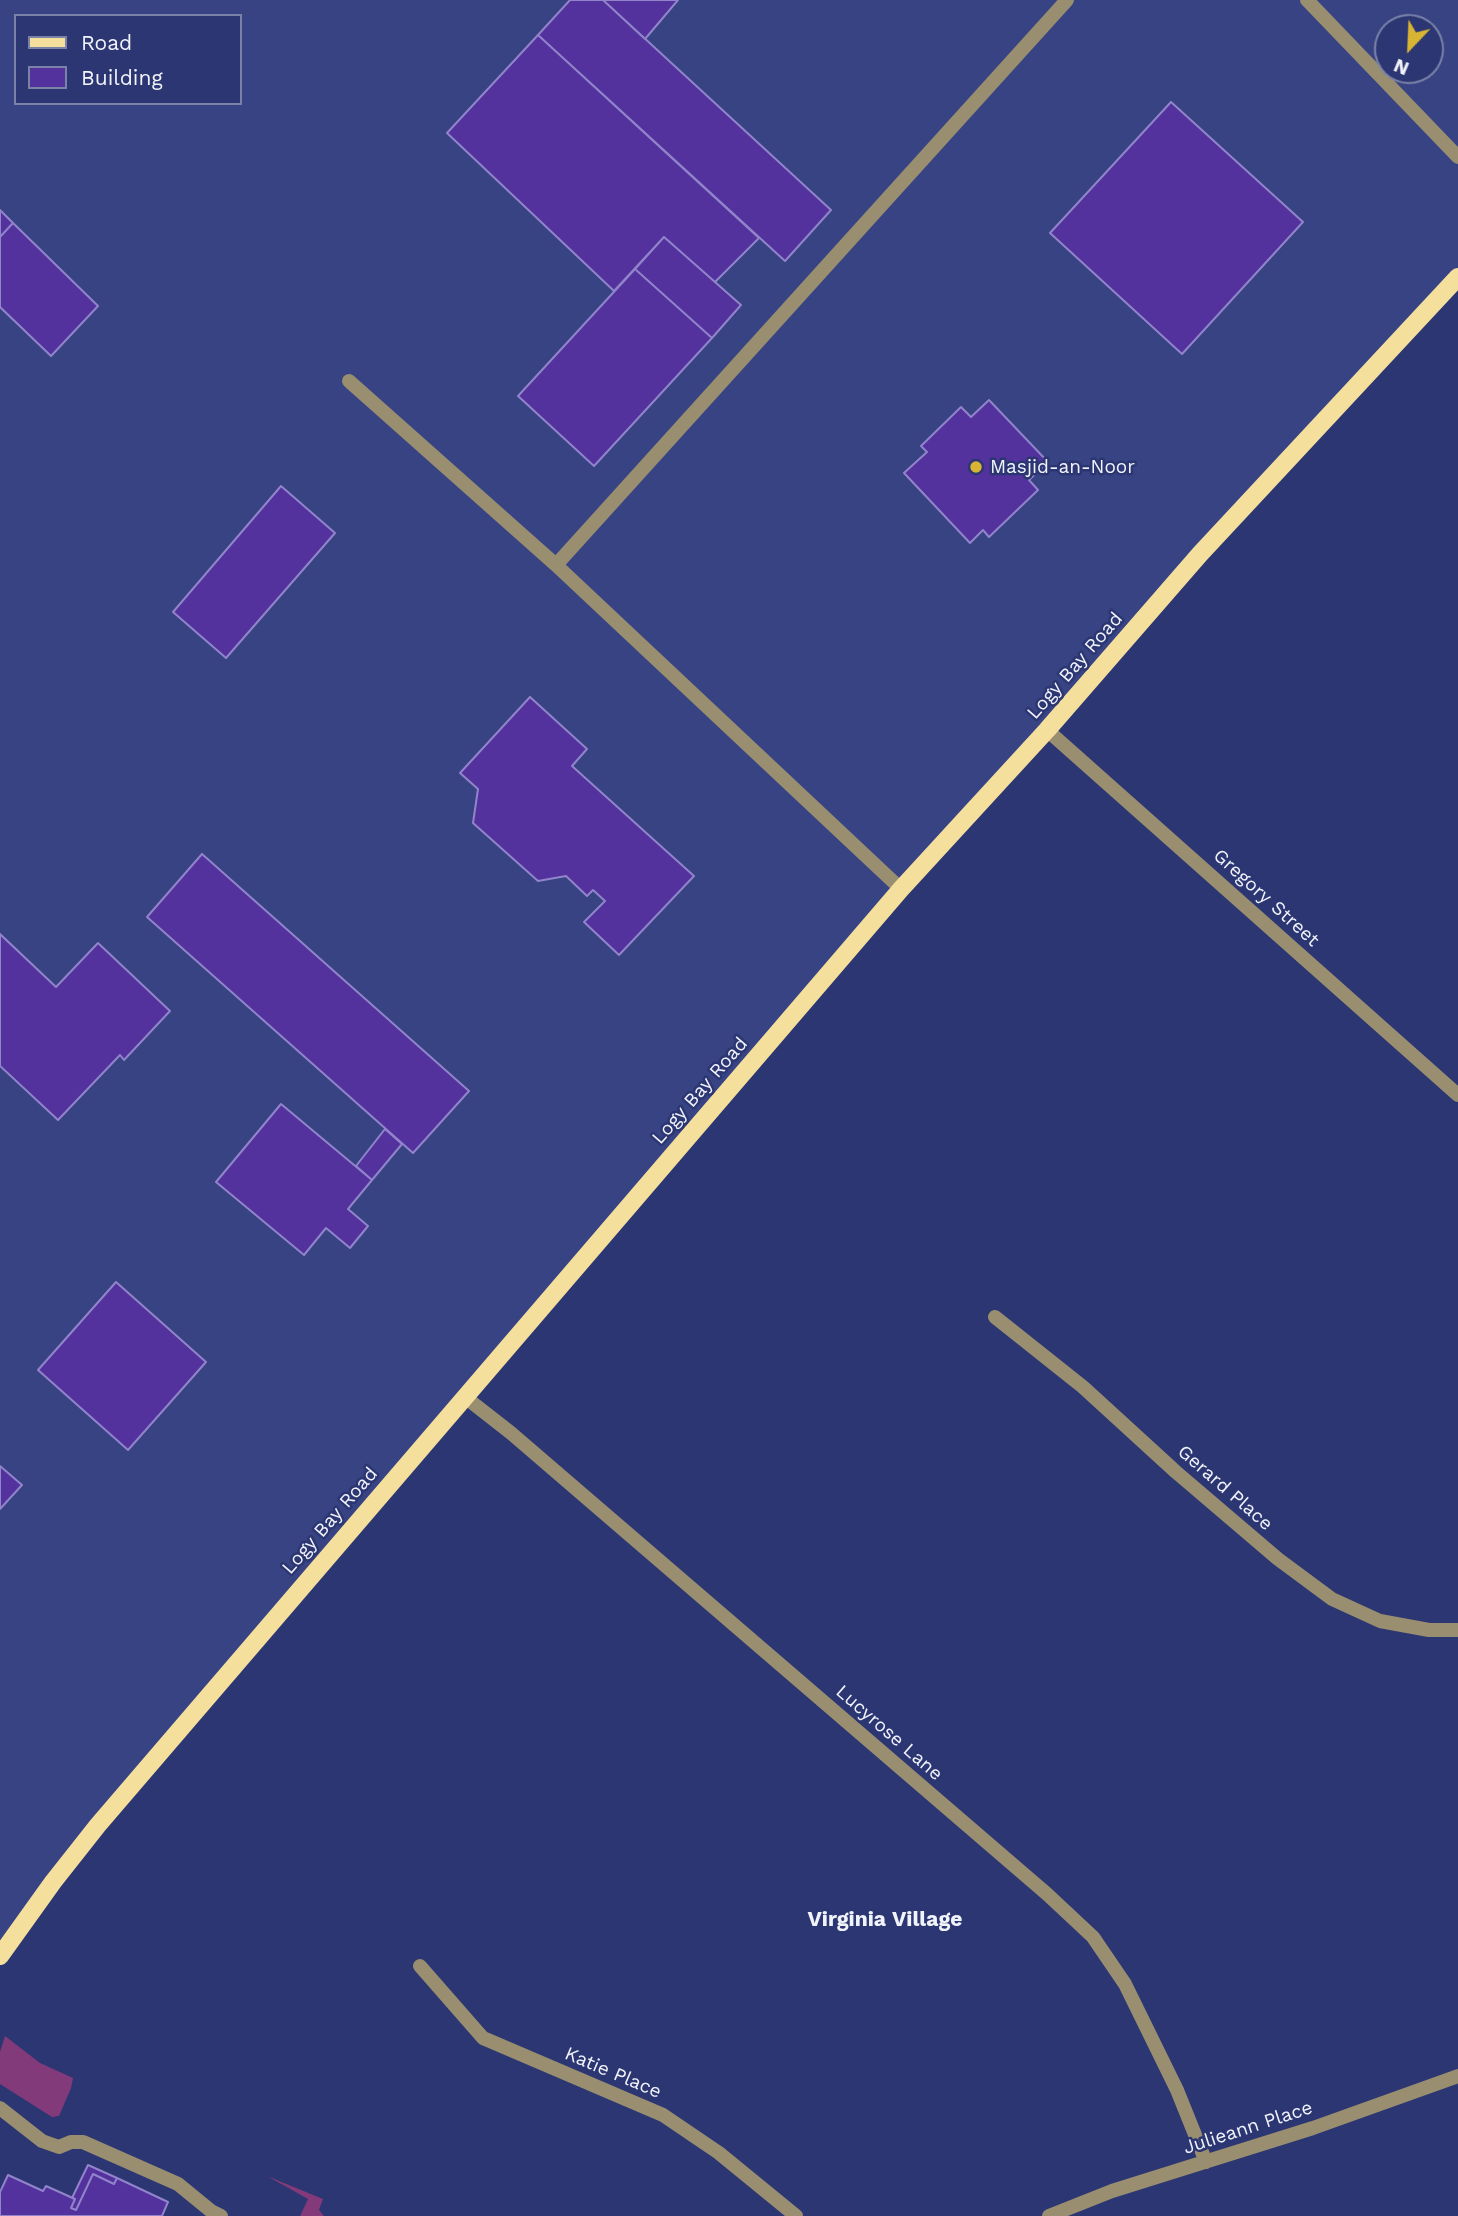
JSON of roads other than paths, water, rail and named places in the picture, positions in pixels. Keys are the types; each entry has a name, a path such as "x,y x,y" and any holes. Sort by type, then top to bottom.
{"main road":[{"name":"Logy Bay Road","path":"0,1956 53,1882 107,1815 901,889 1047,730 1200,554 1458,277"}],"street":[{"path":"556,565 1067,0"},
{"path":"1307,0 1458,157"},
{"path":"349,382 556,565 901,889"},
{"name":"Gregory Street","path":"1047,730 1458,1095"},
{"name":"Gerard Place","path":"995,1317 1083,1387 1176,1472 1278,1559 1332,1599 1380,1621 1429,1630 1458,1630"},
{"name":"Lucyrose Lane","path":"465,1397 1015,1867 1093,1937 1125,1984 1177,2090 1206,2162"},
{"name":"Katie Place","path":"419,1966 484,2038 663,2115 719,2153 796,2216"},
{"name":"Julieann Place","path":"1049,2216 1112,2191 1313,2128 1458,2076"},
{"path":"0,2108 42,2141 59,2147 71,2142 83,2142 178,2184 221,2216"}],"place":[{"name":"Masjid-an-Noor","path":"976,467"}],"district":[{"name":"Virginia Village","path":"885,1920"}]}
